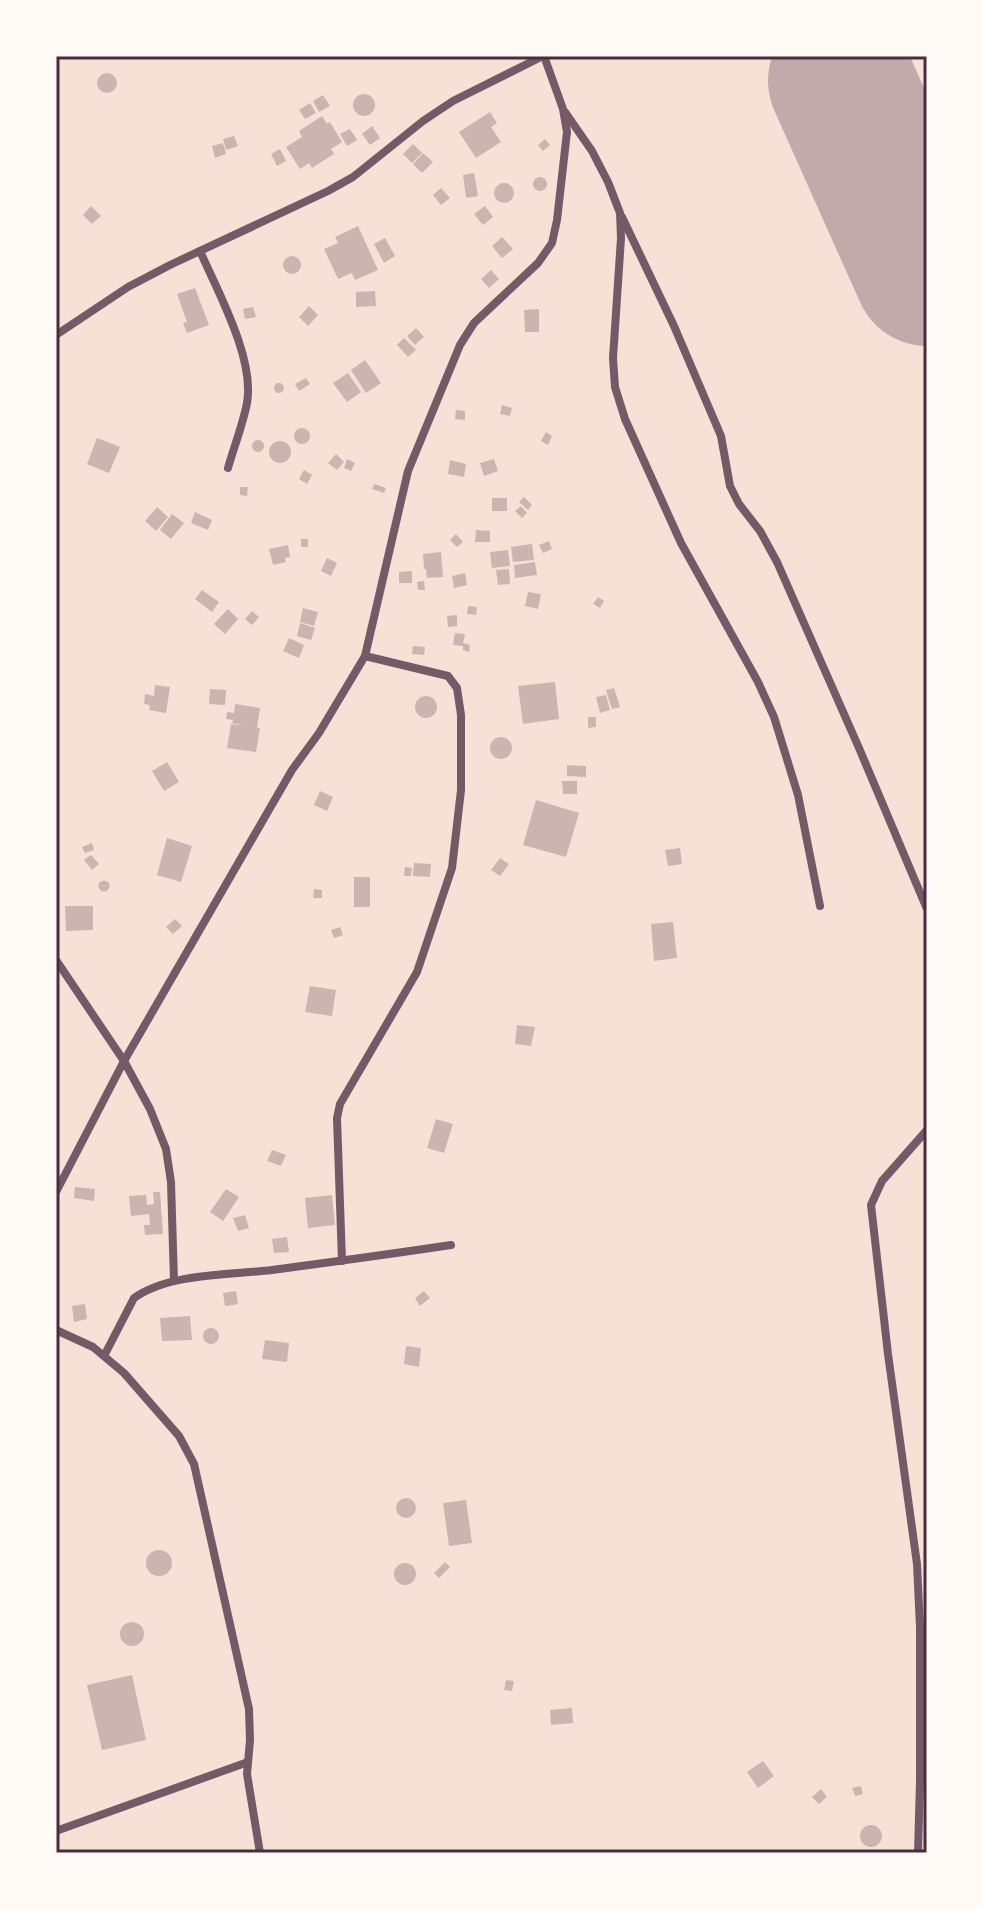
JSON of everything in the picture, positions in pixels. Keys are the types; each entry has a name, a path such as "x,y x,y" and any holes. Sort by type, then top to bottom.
{"street":[{"path":"56,335 128,287 353,177 453,101 543,56 563,109 567,132 552,243 538,263 474,323 460,345 408,471 365,656 319,733 292,770 124,1061 56,1192"},
{"path":"563,109 592,151 608,182 674,326 721,436 730,486 777,562 927,909"},
{"path":"620,213 613,358 615,387 625,419 681,543 774,717 798,795 820,906"},
{"path":"200,251 244,356 248,377 247,402 228,468"},
{"path":"342,1261 337,1118 340,1104 417,972 452,868 461,790 461,715 453,681 448,676 365,656"},
{"path":"56,960 124,1061 150,1109 166,1149 171,1182 174,1281"},
{"path":"918,1853 920,1627 917,1564 871,1205 882,1181 927,1130"},
{"path":"104,1356 134,1298 174,1281 451,1245"},
{"path":"56,1330 93,1347 124,1373 179,1436 194,1464 249,1709 247,1774 260,1853"},
{"path":"56,1831 248,1762"}],"building":[{"path":"107,73 114,76 117,83 114,90 107,93 100,90 97,83 100,76"},
{"path":"364,94 372,97 375,105 372,113 364,116 356,113 353,105 356,97"},
{"path":"323,95 330,106 319,112 313,101"},
{"path":"310,103 316,113 305,119 299,110"},
{"path":"490,112 497,123 491,127 501,142 476,158 459,132"},
{"path":"322,116 327,124 330,122 342,142 331,149 334,154 312,168 309,163 300,169 286,147 302,137 299,131"},
{"path":"372,126 380,138 370,145 362,134"},
{"path":"350,129 357,140 347,146 340,134"},
{"path":"234,136 238,146 226,150 223,139"},
{"path":"545,139 550,145 543,151 538,145"},
{"path":"223,143 226,154 215,158 212,146"},
{"path":"413,144 422,153 412,163 403,154"},
{"path":"280,149 286,161 277,166 271,154"},
{"path":"423,153 433,162 422,173 413,164"},
{"path":"474,173 478,196 466,198 463,175"},
{"path":"540,177 547,184 540,191 533,184"},
{"path":"504,183 511,186 514,193 511,200 504,203 497,200 494,193 497,186"},
{"path":"441,188 450,198 441,205 433,195"},
{"path":"91,206 101,216 92,224 83,215"},
{"path":"485,206 493,217 483,225 474,214"},
{"path":"358,226 378,270 355,280 352,273 338,279 324,249 338,243 335,237"},
{"path":"502,237 513,249 502,258 492,246"},
{"path":"385,238 395,256 384,263 374,244"},
{"path":"288,256 296,256 301,265 299,272 288,274 283,269 283,261"},
{"path":"491,270 499,279 489,288 481,279"},
{"path":"195,288 209,325 187,333 183,323 187,322 177,294"},
{"path":"375,291 376,306 356,307 356,292"},
{"path":"309,306 318,315 308,326 299,317"},
{"path":"253,307 256,317 245,319 243,309"},
{"path":"539,309 539,332 525,332 524,310"},
{"path":"416,328 424,337 415,345 407,336"},
{"path":"404,338 416,350 408,357 397,345"},
{"path":"365,360 381,383 366,393 351,370"},
{"path":"348,373 361,392 347,402 333,383"},
{"path":"306,378 310,384 299,391 295,384"},
{"path":"279,383 284,388 279,393 274,388"},
{"path":"502,405 512,408 510,416 500,414"},
{"path":"456,410 465,411 465,420 455,419"},
{"path":"302,428 310,436 302,444 294,436"},
{"path":"546,432 552,436 548,445 541,441"},
{"path":"97,438 120,447 109,473 87,464"},
{"path":"258,440 264,446 258,452 252,446"},
{"path":"280,441 291,452 280,463 269,452"},
{"path":"336,454 344,462 337,470 328,463"},
{"path":"347,459 355,463 351,471 344,468"},
{"path":"494,459 498,471 484,476 480,463"},
{"path":"450,460 466,464 464,477 448,474"},
{"path":"304,470 312,475 307,484 299,479"},
{"path":"374,484 386,488 384,493 372,489"},
{"path":"240,487 248,487 247,496 240,495"},
{"path":"524,497 532,505 528,510 519,502"},
{"path":"492,498 507,498 507,511 492,511"},
{"path":"521,506 527,513 522,518 515,511"},
{"path":"157,507 168,517 156,531 145,521"},
{"path":"195,512 212,520 208,530 191,523"},
{"path":"172,514 184,523 171,539 160,530"},
{"path":"476,530 490,531 490,542 475,542"},
{"path":"456,534 463,542 457,547 450,540"},
{"path":"301,539 308,539 308,547 301,547"},
{"path":"549,541 552,549 543,553 539,545"},
{"path":"532,544 534,560 513,562 511,547"},
{"path":"288,545 290,557 285,558 286,562 273,565 269,549"},
{"path":"508,550 510,566 492,568 490,552"},
{"path":"441,552 443,577 427,578 423,554"},
{"path":"327,558 337,563 331,576 321,571"},
{"path":"535,562 537,575 515,578 514,565"},
{"path":"509,569 510,584 498,585 496,570"},
{"path":"412,571 412,583 399,583 399,572"},
{"path":"465,573 467,585 454,588 452,576"},
{"path":"424,581 425,590 418,590 417,582"},
{"path":"202,590 219,602 212,612 195,599"},
{"path":"528,592 541,594 538,609 525,606"},
{"path":"598,597 604,601 600,608 593,604"},
{"path":"468,606 477,607 476,615 467,614"},
{"path":"303,608 318,612 314,626 300,622"},
{"path":"228,609 238,619 225,634 214,624"},
{"path":"252,611 259,617 252,625 245,619"},
{"path":"457,615 457,626 448,627 447,616"},
{"path":"300,623 315,628 311,640 297,636"},
{"path":"455,633 465,634 463,643 470,645 469,652 463,650 463,646 453,645"},
{"path":"289,638 304,645 299,658 283,651"},
{"path":"413,646 425,647 424,655 412,654"},
{"path":"555,682 559,719 523,724 518,686"},
{"path":"155,685 170,687 166,713 149,710 150,705 144,704 145,694 154,696"},
{"path":"614,688 620,707 612,709 606,690"},
{"path":"210,689 226,690 225,705 209,704"},
{"path":"606,695 610,710 600,713 596,697"},
{"path":"426,696 437,707 426,718 415,707"},
{"path":"235,704 260,708 256,752 227,748 231,724 245,726 226,719 227,712 234,713"},
{"path":"588,717 596,717 596,727 588,728"},
{"path":"501,737 512,748 501,759 490,748"},
{"path":"167,762 179,782 164,791 152,771"},
{"path":"567,765 586,766 586,777 567,776"},
{"path":"562,781 577,781 577,794 563,794"},
{"path":"320,791 333,797 327,811 314,805"},
{"path":"536,800 579,813 566,857 523,845"},
{"path":"167,838 192,846 181,882 157,875"},
{"path":"92,843 94,850 85,853 82,847"},
{"path":"680,848 682,864 668,866 665,850"},
{"path":"91,855 99,864 92,870 84,860"},
{"path":"500,858 509,864 500,876 491,870"},
{"path":"414,863 431,864 430,877 413,876"},
{"path":"405,867 412,868 411,876 404,876"},
{"path":"354,877 370,877 370,907 354,907"},
{"path":"104,880 110,886 104,892 98,886"},
{"path":"314,889 322,890 322,898 313,898"},
{"path":"65,906 93,906 93,930 66,931"},
{"path":"175,919 182,926 173,934 166,927"},
{"path":"673,922 677,958 654,961 651,924"},
{"path":"340,927 343,935 334,938 331,930"},
{"path":"310,986 336,990 332,1016 305,1012"},
{"path":"517,1025 535,1027 531,1046 515,1044"},
{"path":"436,1119 453,1124 444,1153 427,1148"},
{"path":"272,1150 286,1155 281,1166 267,1161"},
{"path":"75,1187 95,1189 94,1201 74,1198"},
{"path":"226,1189 239,1197 223,1221 210,1212"},
{"path":"153,1192 160,1192 163,1234 145,1235 144,1225 150,1225 149,1214 131,1216 129,1196 146,1195 147,1205 154,1204"},
{"path":"332,1195 335,1225 308,1228 305,1198"},
{"path":"245,1215 249,1228 238,1231 233,1218"},
{"path":"287,1237 289,1252 274,1253 272,1239"},
{"path":"236,1291 238,1304 225,1306 223,1293"},
{"path":"424,1291 430,1298 420,1306 415,1298"},
{"path":"85,1304 87,1319 74,1322 72,1306"},
{"path":"190,1316 192,1340 162,1341 160,1318"},
{"path":"208,1328 214,1328 219,1336 217,1342 208,1344 203,1339 203,1333"},
{"path":"265,1340 289,1343 287,1362 262,1359"},
{"path":"406,1346 421,1348 419,1367 404,1364"},
{"path":"406,1498 413,1501 416,1508 413,1515 406,1518 399,1515 396,1508 399,1501"},
{"path":"466,1500 472,1543 449,1546 443,1503"},
{"path":"159,1550 168,1554 172,1563 168,1572 159,1576 150,1572 146,1563 150,1554"},
{"path":"445,1562 450,1567 439,1578 434,1573"},
{"path":"405,1563 413,1566 416,1574 413,1582 405,1585 397,1582 394,1574 397,1566"},
{"path":"132,1622 141,1625 144,1634 141,1643 132,1646 123,1643 120,1634 123,1625"},
{"path":"132,1675 146,1740 102,1750 87,1685"},
{"path":"506,1680 514,1681 512,1691 504,1690"},
{"path":"572,1708 573,1723 551,1725 550,1710"},
{"path":"763,1761 774,1776 758,1788 747,1772"},
{"path":"861,1786 863,1794 855,1796 852,1788"},
{"path":"821,1789 827,1797 819,1804 812,1797"},
{"path":"867,1825 875,1825 882,1836 875,1847 867,1847 860,1840 860,1832"}],"runway":[{"path":"841,81 927,273"}]}
